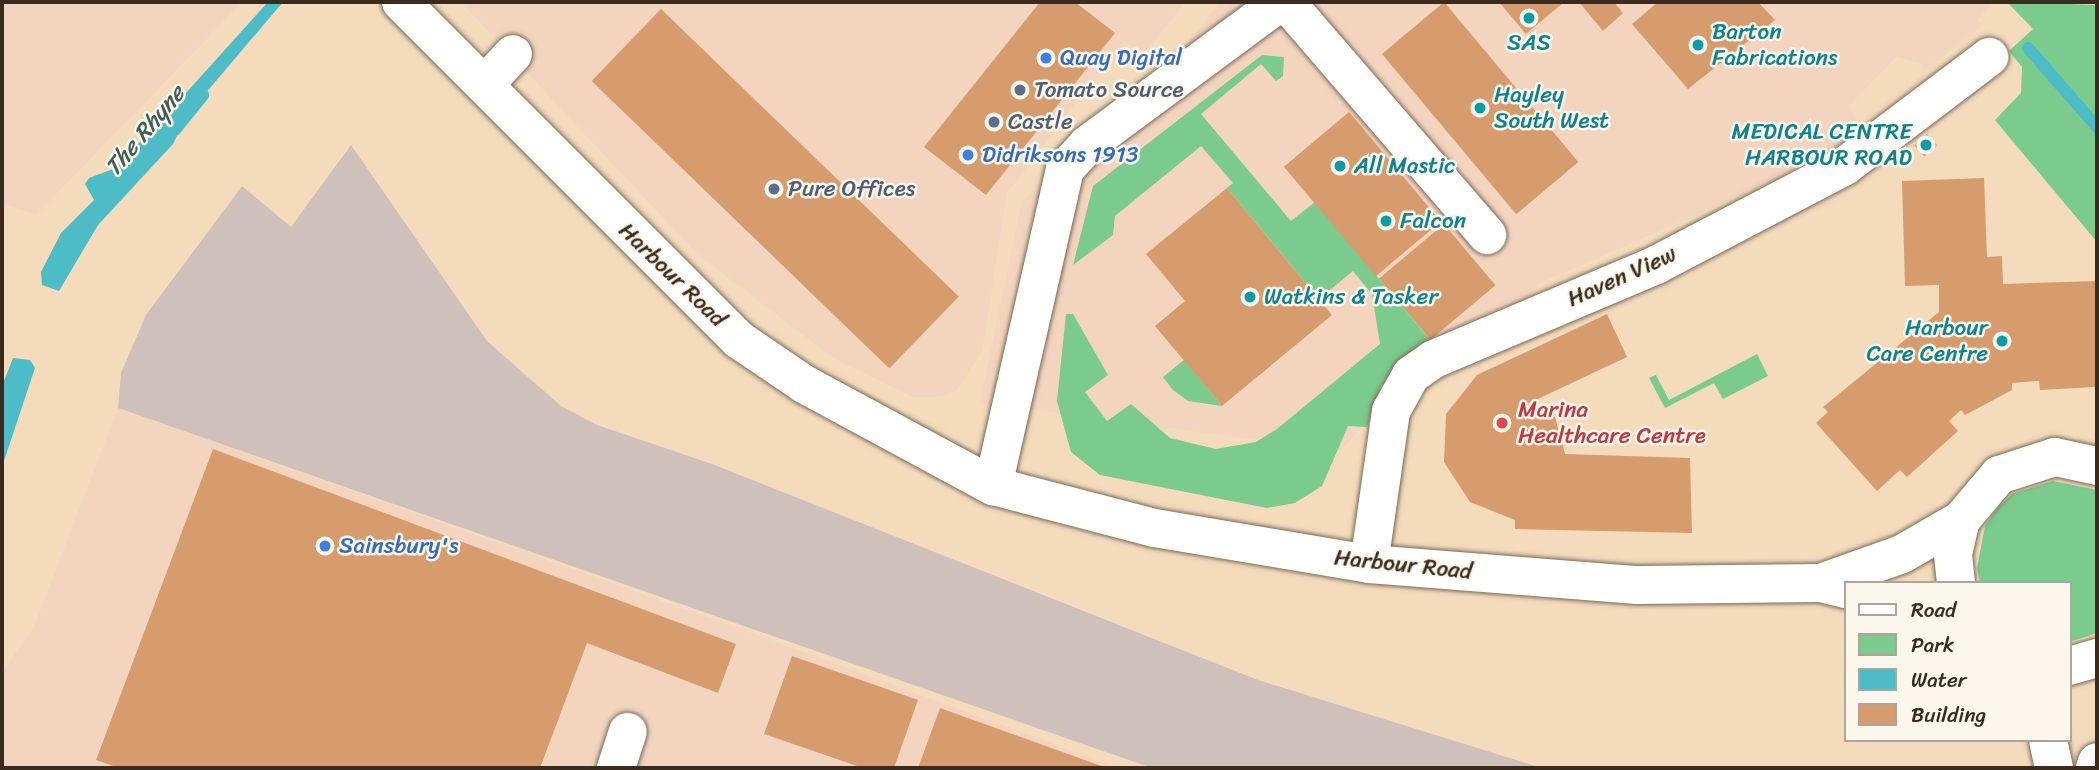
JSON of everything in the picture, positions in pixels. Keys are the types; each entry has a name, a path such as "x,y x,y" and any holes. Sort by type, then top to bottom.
{"street":[{"name":"Harbour Road","path":"401,2 487,82 588,193 739,340 804,384 993,486 1154,528 1368,564 1637,585 1833,586"},
{"path":"993,486 1065,169 1087,145 1283,2 1487,234"},
{"path":"487,82 513,54"},
{"name":"Haven View","path":"1368,564 1391,411 1410,375 1709,251 1868,152 1989,57"},
{"path":"1956,581 1953,554 1961,520 1999,475 2035,460 2093,462"},
{"name":"Harbour Road","path":"1844,581 1902,554 1961,520"},
{"path":"2071,666 2097,659"},
{"path":"616,768 628,733"},
{"path":"2048,742 2054,768"},
{"path":"2095,768 2097,762"}],"shaded area":[{"path":"2,2 242,2 36,215 2,203"},
{"path":"461,2 1185,2 1144,55 1124,41 1007,193 982,351 957,390 940,397 913,397 835,359 697,254"},
{"path":"1220,2 1993,2 1978,20 1981,27 1923,72 1922,64 1897,56 1849,106 1863,130 1778,179 1538,284 1527,303 1391,369 1375,390 1366,423 1340,451 980,403 1022,201 1198,31"},
{"path":"351,145 487,341 561,406 597,425 712,464 1258,680 1542,768 1152,768 118,408 121,373 146,315 242,186 291,227"},
{"path":"118,408 763,637 1118,768 2,768 2,673 34,627"}],"green space":[{"path":"2007,2 2097,5 2097,242 1995,120 2021,93 2022,67 2009,51 2033,29"},
{"path":"1262,55 1284,57 1283,76 1276,81 1261,64 1201,114 1291,221 1315,202 1430,340 1381,386 1367,427 1348,426 1322,486 1295,503 1267,508 1100,475 1071,452 1057,401 1066,314 1073,314 1108,375 1085,392 1107,421 1131,404 1170,438 1216,449 1256,442 1277,429 1380,344 1372,294 1353,271 1319,299 1227,188 1233,183 1201,146 1115,216 1113,235 1073,265 1093,186"},
{"path":"1757,354 1768,376 1723,399 1714,383 1665,408 1649,378 1656,375 1669,400"},
{"path":"1184,360 1222,406 1188,401 1173,390 1163,377"},
{"path":"2053,481 2097,490 2097,633 2071,641 2071,581 1980,581 1977,568 1985,526 2012,494"}],"water":[{"path":"268,2 283,2 187,115 173,144 98,225 59,291 42,285 41,272 61,233 94,200 85,184 89,178 113,169 158,124"},
{"path":"13,358 30,360 35,368 2,467 2,386"}],"building":[{"path":"1040,2 1075,2 1115,33 986,195 924,147"},
{"name":"Hayley South West","path":"1444,2 1578,162 1516,214 1382,54"},
{"name":"SAS","path":"1499,2 1564,2 1526,34"},
{"path":"1579,2 1614,2 1623,13 1603,31"},
{"name":"Barton Fabrications","path":"1658,2 1758,2 1775,20 1688,89 1632,24"},
{"name":"Pure Offices","path":"661,9 959,297 889,369 592,81"},
{"path":"1349,112 1441,222 1376,276 1284,167"},
{"name":"MEDICAL CENTRE HARBOUR ROAD","path":"1927,134 1937,145 1924,157 1914,145"},
{"name":"Harbour Care Centre","path":"1984,178 1987,257 2002,256 2003,284 2097,281 2095,387 2040,390 2039,381 2012,383 2012,390 1965,415 1961,410 1949,421 1958,431 1907,477 1900,470 1877,491 1816,423 1828,412 1823,407 1939,312 1939,285 1905,286 1902,181"},
{"name":"Watkins & Tasker","path":"1227,188 1332,315 1222,406 1155,326 1185,301 1146,254"},
{"path":"1444,224 1495,285 1430,340 1379,279"},
{"name":"Marina Healthcare Centre","path":"1607,314 1627,357 1527,404 1555,417 1565,454 1690,458 1692,533 1515,529 1515,520 1470,502 1444,462 1446,414 1477,375"},
{"name":"Sainsbury's","path":"213,449 736,644 718,693 587,643 540,768 119,768 96,760"},
{"path":"792,656 918,700 894,768 863,768 764,734"},
{"path":"940,708 1107,768 918,768"}],"waterway":[{"path":"2028,48 2097,127"},
{"name":"The Rhyne","path":"175,130 203,95"}],"place":[{"name":"SAS","path":"1529,18"},
{"name":"Barton Fabrications","path":"1698,45"},
{"name":"Quay Digital","path":"1046,58"},
{"name":"Tomato Source","path":"1020,90"},
{"name":"Hayley South West","path":"1480,108"},
{"name":"Castle","path":"994,122"},
{"name":"MEDICAL CENTRE HARBOUR ROAD","path":"1926,145"},
{"name":"Didriksons 1913","path":"968,155"},
{"name":"All Mastic","path":"1340,166"},
{"name":"Pure Offices","path":"774,189"},
{"name":"Falcon","path":"1386,221"},
{"name":"Watkins & Tasker","path":"1250,297"},
{"name":"Harbour Care Centre","path":"2002,341"},
{"name":"Marina Healthcare Centre","path":"1502,423"},
{"name":"Sainsbury's","path":"325,546"}]}
